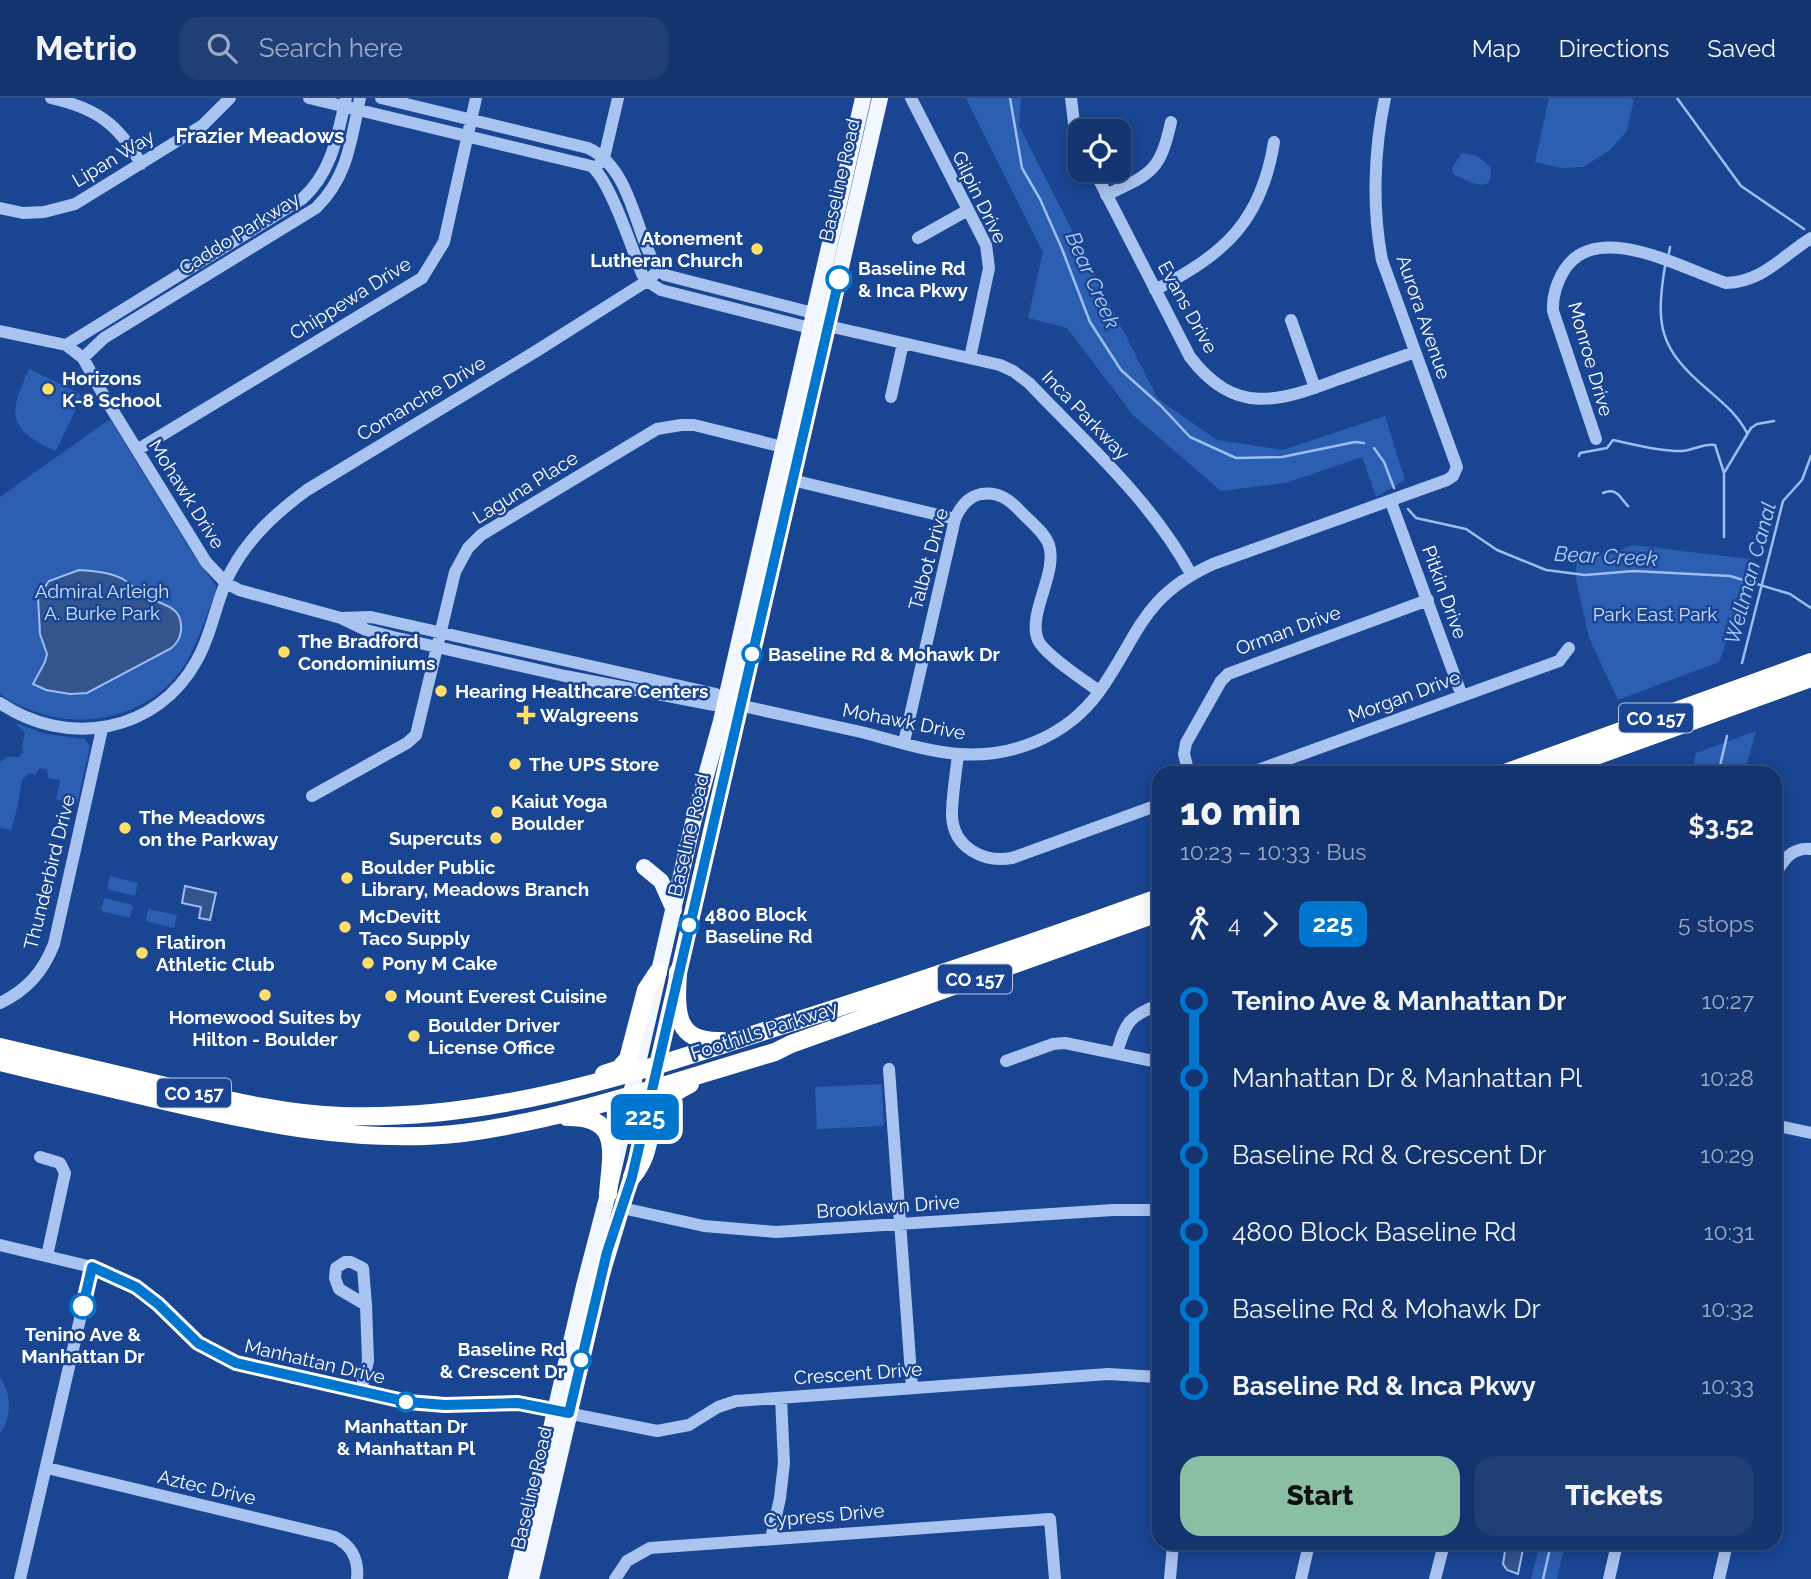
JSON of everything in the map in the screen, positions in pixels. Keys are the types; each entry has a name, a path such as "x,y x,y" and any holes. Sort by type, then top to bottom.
{"highway":[{"name":"CO 157","path":"1524,766 1811,662"},
{"name":"CO 157","path":"1568,766 1811,678"},
{"name":"Foothills Parkway","path":"0,1047 228,1100 306,1113 423,1115 475,1109 529,1099 656,1067 965,967 1152,900"},
{"name":"Foothills Parkway","path":"0,1062 232,1116 330,1132 430,1135 461,1133 550,1117 775,1052 1152,915"},
{"path":"529,1099 552,1087 598,1075 623,1065 632,1050 646,990 658,972"},
{"path":"678,972 680,1023 689,1035 708,1041 749,1036"},
{"path":"632,1177 642,1166 655,1113 668,1096 693,1082 763,1059 775,1052"},
{"path":"550,1117 587,1118 598,1122 607,1131 612,1146 608,1194"}],"main road":[{"name":"Baseline Road","path":"516,1579 604,1263 632,1177 678,972 729,703 783,447 863,98"},
{"name":"Baseline Road","path":"531,1579 584,1286 632,1093 696,809 792,480 880,98"},
{"path":"644,867 661,881 674,910"}],"street":[{"path":"51,98 76,104 107,120 141,164"},
{"name":"Lipan Way","path":"0,208 44,212 65,207 203,125 230,98"},
{"path":"309,98 359,104 468,136 583,163 596,169 606,185 647,282"},
{"path":"382,98 588,148 604,158 616,172 659,270"},
{"name":"Chippewa Drive","path":"137,450 422,278 444,242 476,98"},
{"path":"596,169 604,158 618,98"},
{"name":"Gilpin Drive","path":"911,98 986,245 989,268 970,358"},
{"path":"1071,98 1073,119"},
{"name":"Aurora Avenue","path":"1385,98 1379,134 1376,225 1382,260 1457,467 1453,476 1447,480 1391,502"},
{"name":"Caddo Parkway","path":"66,345 302,200 324,175 345,102"},
{"name":"Caddo Parkway","path":"83,358 104,338 316,208 327,197 344,170 359,104"},
{"path":"1106,195 1151,171 1165,150 1171,122"},
{"path":"1155,290 1194,270 1212,257 1241,226 1265,182 1274,142"},
{"name":"Evans Drive","path":"1100,182 1190,357 1224,389 1247,397 1271,400 1315,388 1415,352"},
{"path":"918,238 968,210"},
{"name":"Monroe Drive","path":"1596,439 1553,311 1561,275 1569,264 1578,256 1610,247 1659,257 1726,283 1738,282 1755,278 1811,238"},
{"name":"Inca Parkway","path":"659,270 664,275 828,326 1000,365 1013,371 1029,383 1147,507 1166,532 1191,574"},
{"name":"Comanche Drive","path":"102,729 124,722 158,705 186,678 205,644 226,583 246,547 268,522 307,490 647,282 659,270"},
{"name":"Inca Parkway","path":"647,282 671,293 812,320"},
{"path":"1291,320 1315,388"},
{"name":"Mohawk Drive","path":"0,331 66,345 83,358 206,562 226,583 255,597 341,618 366,630 565,677 714,705 729,703 958,754 998,753 1038,741 1056,732 1078,715 1099,691 1145,614 1158,599 1191,574 1391,502"},
{"path":"891,397 903,343"},
{"name":"Laguna Place","path":"312,796 407,743 416,735 455,572 468,548 481,535 645,436 665,427 694,425 783,447"},
{"path":"792,480 955,519"},
{"name":"Talbot Drive","path":"904,742 955,519 967,500 975,495 997,494 1013,504 1045,536 1051,552 1034,641 1099,691"},
{"name":"Pitkin Drive","path":"1391,502 1462,696"},
{"name":"Orman Drive","path":"1187,766 1184,754 1186,743 1221,681 1228,674 1428,600"},
{"name":"Mohawk Drive","path":"341,618 371,617 716,694 729,703"},
{"name":"Morgan Drive","path":"1269,766 1559,660 1569,648"},
{"path":"0,703 40,724 60,728 102,729"},
{"name":"Thunderbird Drive","path":"0,1003 32,982 46,963 54,944 102,729"},
{"path":"958,754 952,817 954,828 969,849 990,859 1012,858 1152,807"},
{"path":"1782,862 1785,857 1798,850 1811,849"},
{"path":"1117,1053 1129,1021 1152,1008"},
{"path":"1006,1061 1053,1044 1065,1043 1152,1061"},
{"path":"889,1069 912,1388"},
{"path":"1782,1127 1811,1133"},
{"path":"40,1157 60,1163 65,1172 47,1256"},
{"name":"Brooklawn Drive","path":"622,1208 704,1226 776,1232 1113,1210 1152,1210"},
{"name":"Manhattan Drive","path":"0,1245 92,1267 136,1287 158,1304 187,1335 226,1359 430,1405 510,1403 562,1411"},
{"path":"20,1579 92,1267"},
{"path":"361,1391 368,1361 366,1305"},
{"name":"Crescent Drive","path":"562,1411 657,1431 689,1425 729,1402 1108,1374 1152,1377"},
{"path":"771,1539 780,1498 783,1463 781,1398"},
{"name":"Aztec Drive","path":"47,1468 335,1537 358,1549 357,1579"},
{"name":"Cypress Drive","path":"615,1579 627,1561 650,1548 1050,1519 1055,1579"},
{"path":"1170,1579 1173,1550"},
{"path":"1301,1579 1308,1550"},
{"path":"1435,1579 1442,1550"},
{"path":"1609,1579 1616,1550"},
{"path":"1719,1579 1726,1550"}],"green space":[{"path":"966,98 1021,98 1019,126 1158,399 1217,440 1283,450 1385,416 1405,480 1376,497 1362,457 1286,483 1221,491 1133,415 1067,328 1028,318 1043,252"},
{"path":"1549,98 1634,99 1627,131 1610,150 1583,167 1561,168 1535,162"},
{"path":"1462,153 1477,156 1490,166 1489,182 1479,185 1453,174 1452,168"},
{"path":"29,369 79,393 81,399 56,451 28,435 20,428 16,419 17,398"},
{"name":"Admiral Arleigh A. Burke Park","path":"110,419 191,551 216,586 216,590 191,654 165,688 149,700 112,716 92,719 52,717 7,699 0,693 0,497"},
{"name":"Park East Park","path":"1632,545 1750,559 1736,614 1719,662 1618,700 1589,638 1576,579 1577,551 1612,554"},
{"path":"15,723 46,734 85,739 90,747 77,804 56,799 60,780 48,778 47,770 40,768 35,775 29,773 22,780 11,830 0,828 0,762 7,757 19,757 23,752 25,733"},
{"path":"1756,731 1746,766 1693,766 1696,753"},
{"path":"110,876 138,883 135,896 107,889"},
{"path":"104,898 133,905 130,918 101,911"},
{"path":"148,909 177,915 174,928 146,921"},
{"path":"882,1084 884,1126 817,1129 815,1087"},
{"path":"0,1377 7,1391 9,1406 7,1420 0,1434"},
{"path":"1538,1550 1564,1550 1557,1579 1531,1579"}],"shaded area":[{"path":"79,570 118,577 145,596 175,611 181,622 180,636 170,649 87,693 70,694 46,690 33,684 47,654 40,634 38,597 49,581"},
{"path":"185,886 216,893 210,920 199,918 201,907 182,903"},
{"path":"1505,1550 1523,1550 1518,1574 1507,1570 1503,1564"}],"waterway":[{"name":"Bear Creek","path":"1010,98 1022,168 1040,199 1090,322 1121,370 1190,437 1236,458 1282,457 1355,442 1364,443"},
{"name":"Wellman Canal","path":"1677,98 1741,186 1804,229"},
{"path":"1669,253 1670,247"},
{"path":"1665,266 1661,305 1662,321 1670,349 1691,375 1734,414 1747,433"},
{"path":"1724,473 1751,428 1774,421"},
{"path":"1579,456 1580,453 1607,448 1613,440 1673,451 1715,445 1724,473 1724,537"},
{"name":"Bear Creek","path":"1374,448 1384,462 1394,488"},
{"name":"Wellman Canal","path":"1742,663 1783,501 1802,480 1811,456"},
{"path":"1603,493 1615,492 1628,506"},
{"name":"Bear Creek","path":"1408,509 1416,518 1466,529 1497,550 1546,570 1585,575 1634,571 1730,576 1790,594 1811,608"},
{"name":"Wellman Canal","path":"1720,766 1727,736"},
{"name":"Wellman Canal","path":"1543,1579 1550,1550"}],"bus line":[{"name":"225","path":"83,1306 92,1267 136,1287 158,1304 187,1335 217,1355 236,1363 408,1402 430,1405 518,1403 569,1413 607,1252 632,1177 839,279"}],"place":[{"name":"Atonement Lutheran Church","path":"757,249"},
{"name":"Baseline Rd & Inca Pkwy","path":"839,279"},
{"name":"Horizons K-8 School","path":"48,389"},
{"name":"The Bradford Condominiums","path":"284,652"},
{"name":"Baseline Rd & Mohawk Dr","path":"752,654"},
{"name":"Hearing Healthcare Centers","path":"441,691"},
{"name":"Walgreens","path":"526,715"},
{"name":"The UPS Store","path":"515,764"},
{"name":"Kaiut Yoga Boulder","path":"497,812"},
{"name":"The Meadows on the Parkway","path":"125,828"},
{"name":"Supercuts","path":"496,838"},
{"name":"Boulder Public Library, Meadows Branch","path":"347,878"},
{"name":"4800 Block Baseline Rd","path":"689,925"},
{"name":"McDevitt Taco Supply","path":"345,927"},
{"name":"Flatiron Athletic Club","path":"142,953"},
{"name":"Pony M Cake","path":"368,963"},
{"name":"Homewood Suites by Hilton - Boulder","path":"265,995"},
{"name":"Mount Everest Cuisine","path":"391,996"},
{"name":"Boulder Driver License Office","path":"414,1036"},
{"name":"Tenino Ave & Manhattan Dr","path":"83,1306"},
{"name":"Baseline Rd & Crescent Dr","path":"581,1360"},
{"name":"Manhattan Dr & Manhattan Pl","path":"406,1402"}],"district":[{"name":"Frazier Meadows","path":"260,135"}]}
